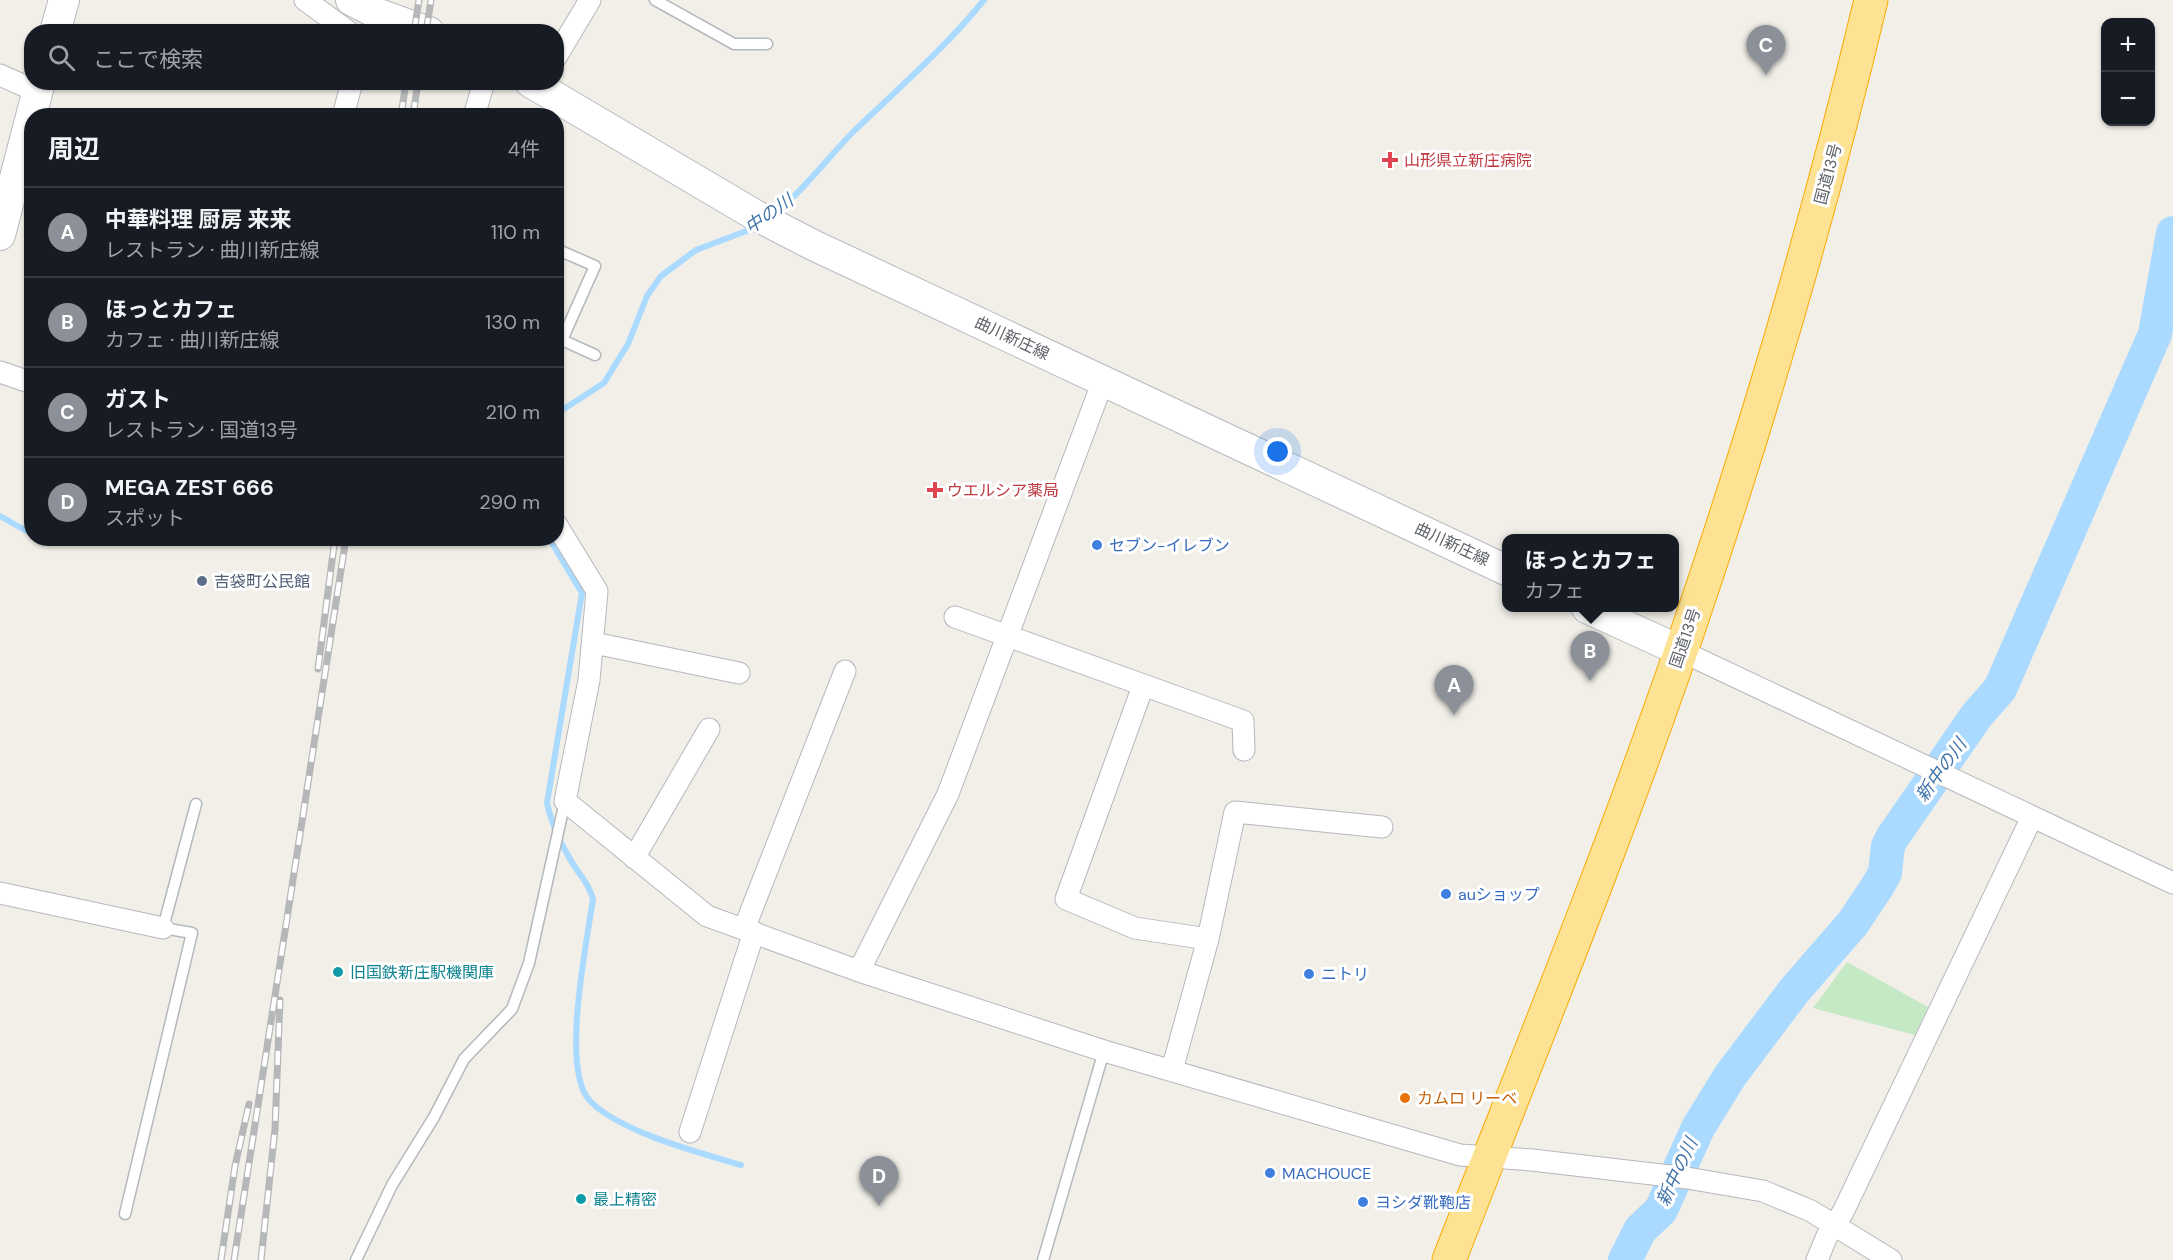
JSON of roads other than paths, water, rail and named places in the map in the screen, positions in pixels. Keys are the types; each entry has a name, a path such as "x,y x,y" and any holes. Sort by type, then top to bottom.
{"highway":[{"name":"国道13号","path":"1449,1260 1626,804 1681,651 1769,383 1824,189 1871,0"}],"main road":[{"path":"57,24 64,0"},
{"path":"351,0 376,13 407,24"},
{"path":"32,108 38,90"},
{"name":"曲川新庄線","path":"547,90 755,214 813,245 1502,568"},
{"path":"0,235 6,185 24,132"},
{"path":"1596,612 1681,651"}],"street":[{"path":"305,0 338,24"},
{"path":"564,44 590,0"},
{"path":"0,75 7,81 24,84"},
{"path":"345,108 350,90"},
{"path":"476,108 482,90"},
{"path":"0,372 24,380"},
{"path":"860,971 948,794 1103,381"},
{"path":"564,537 597,591 594,643 565,801 707,916 860,971 1104,1051 1412,1143 1460,1155 1532,1160 1687,1178 1746,1187 1778,1196 1834,1225 1891,1260"},
{"path":"955,617 1243,721 1244,750"},
{"path":"594,643 739,673"},
{"path":"1681,651 2173,883"},
{"path":"690,1132 749,931 845,671"},
{"path":"1143,686 1066,899 1135,928 1208,939"},
{"path":"634,858 709,729"},
{"path":"1172,1070 1208,939 1235,812 1382,827"},
{"path":"1817,1260 1834,1225 1844,1212 2032,817"},
{"path":"0,893 164,928"}],"lane":[{"path":"655,0 735,44 767,44"},
{"path":"564,252 595,266 564,336"},
{"path":"564,341 595,355"},
{"path":"356,1260 392,1185 434,1117 464,1059 512,1009 529,963 565,801"},
{"path":"125,1214 192,933 164,928 196,804"},
{"path":"1043,1260 1104,1051"}],"waterway":[{"name":"中の川","path":"772,215 805,185 855,130 938,51 984,0"},
{"name":"中の川","path":"564,409 604,383 628,344 647,296 661,276 696,250 757,227"},
{"name":"新中の川","path":"1625,1260 1640,1230 1661,1210 1698,1128 1730,1076 1794,991 1853,923 1885,873 1888,846 1892,838 1977,715 2000,689 2155,334 2173,233"},
{"name":"中の川","path":"0,516 24,530"},
{"path":"554,546 582,593 547,803 559,837 593,899 576,1035 581,1085 590,1101 620,1122 661,1140 741,1165"}],"railway":[{"path":"415,24 419,0"},
{"path":"427,24 431,0"},
{"path":"402,108 405,90"},
{"path":"414,108 417,90"},
{"path":"318,669 334,546"},
{"path":"234,1260 345,546"},
{"path":"261,1260 275,1129 280,1000"},
{"path":"221,1260 235,1166 249,1104"}],"place":[{"name":"ガスト","path":"1766,75"},
{"name":"山形県立新庄病院","path":"1390,160"},
{"name":"ウエルシア薬局","path":"935,490"},
{"name":"セブン-イレブン","path":"1097,545"},
{"name":"吉袋町公民館","path":"202,581"},
{"name":"ほっとカフェ","path":"1590,681"},
{"name":"中華料理 厨房 来来","path":"1454,715"},
{"name":"auショップ","path":"1446,894"},
{"name":"旧国鉄新庄駅機関庫","path":"338,972"},
{"name":"ニトリ","path":"1309,974"},
{"name":"カムロ リーベ","path":"1405,1098"},
{"name":"MACHOUCE","path":"1270,1173"},
{"name":"最上精密","path":"581,1199"},
{"name":"ヨシダ靴鞄店","path":"1363,1202"},
{"name":"MEGA ZEST 666","path":"879,1206"}]}
